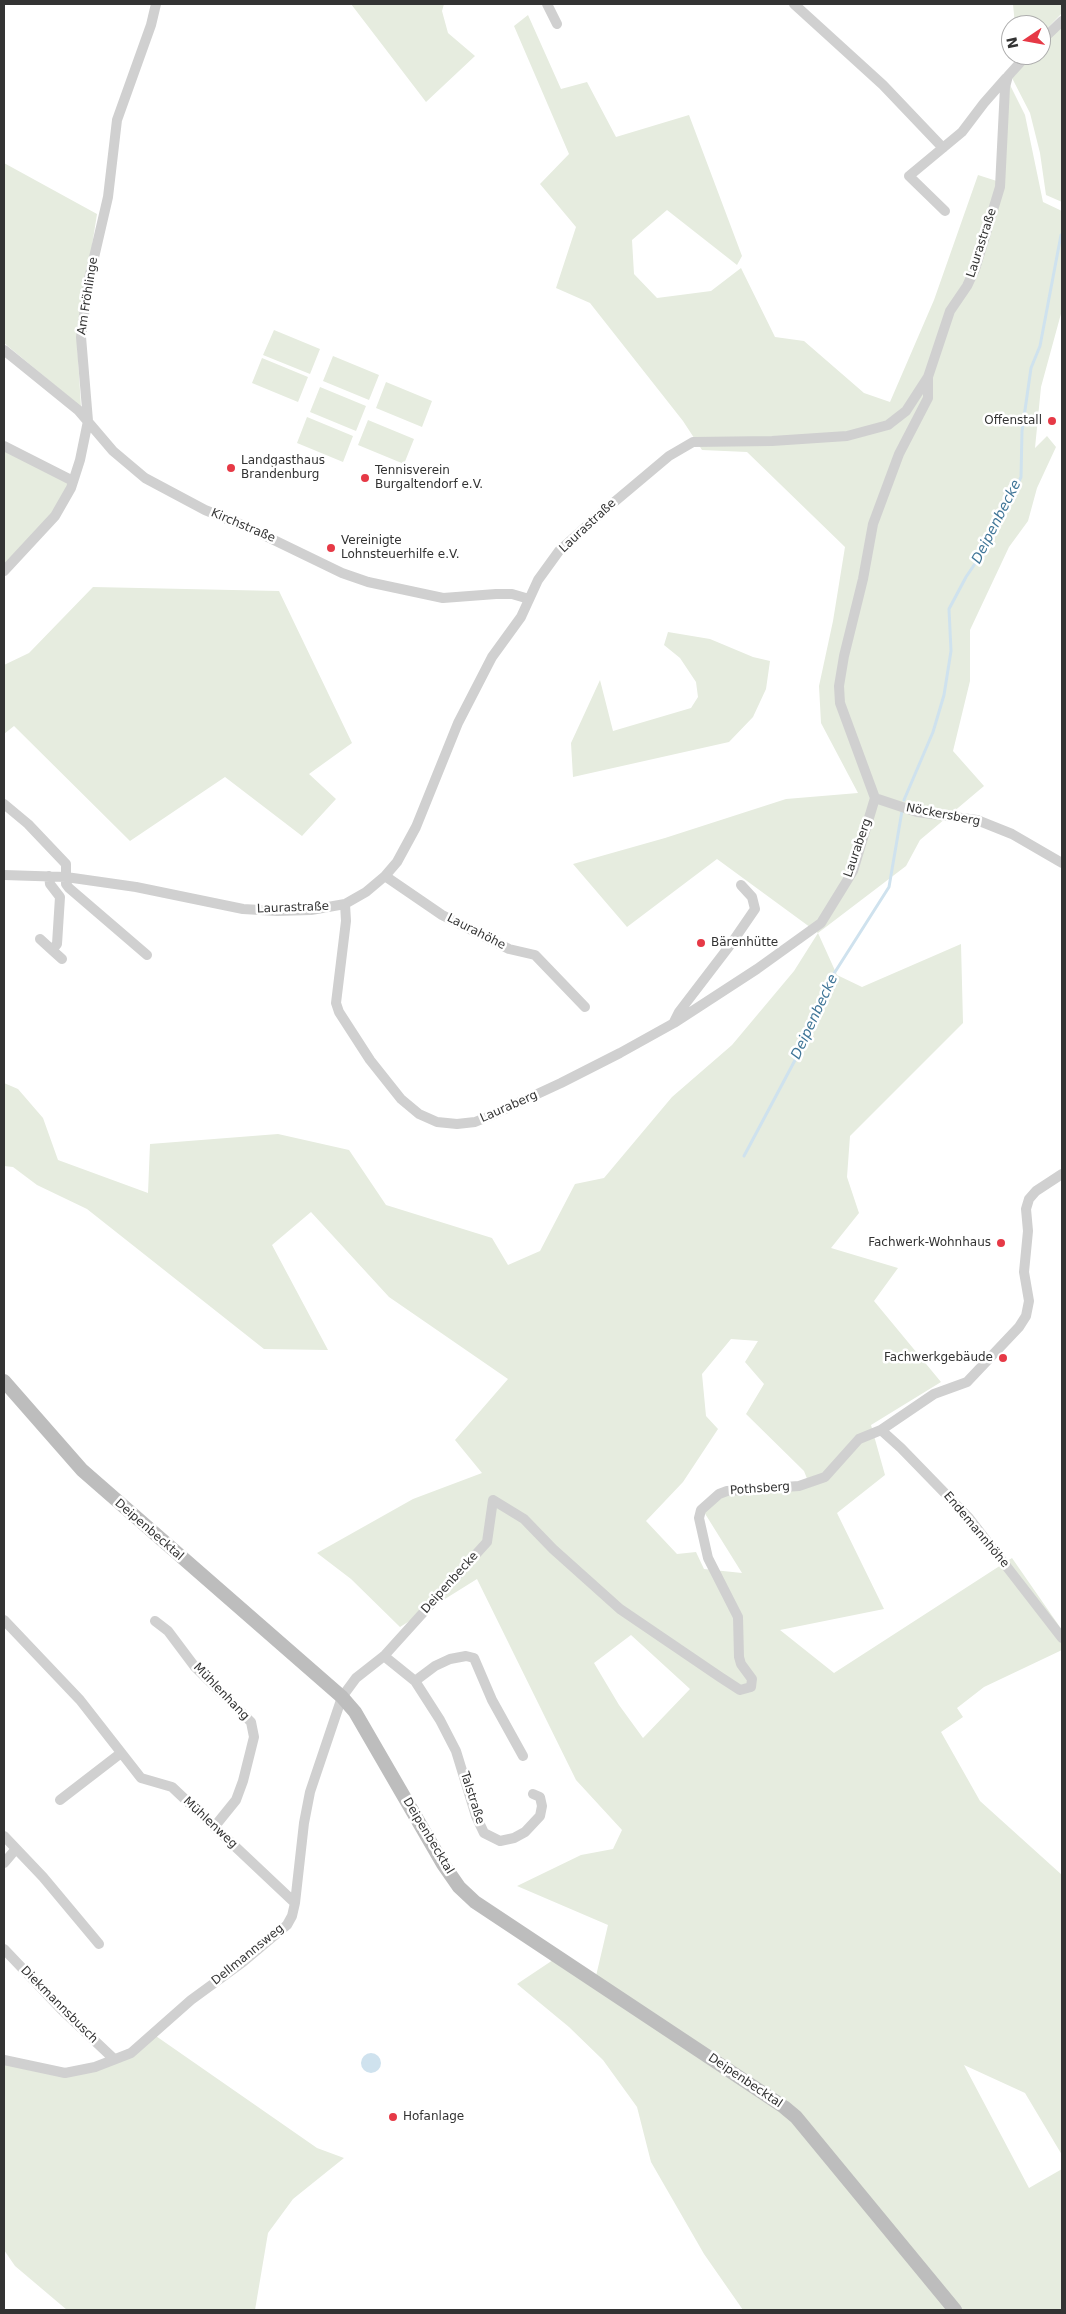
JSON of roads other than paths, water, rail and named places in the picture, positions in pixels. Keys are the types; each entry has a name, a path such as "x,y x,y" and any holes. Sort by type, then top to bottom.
{"main road":[{"name":"Deipenbecktal","path":"4,1381 82,1470 342,1697 355,1712 438,1857 459,1887 484,1907 790,2112 955,2310"}],"street":[{"name":"Am Fröhlinge","path":"4,570 55,516 73,481 88,421 81,347 82,325 89,279 108,197 117,120 151,26 156,4"},
{"path":"547,4 557,24"},
{"path":"794,4 889,91 943,148"},
{"path":"1051,31 1062,20"},
{"path":"945,211 909,176 962,132 984,103 1018,65"},
{"name":"Laurastraße","path":"4,875 66,877 136,888 242,909 311,910 345,904 366,892 385,876 397,862 416,827 458,722 492,657 521,617 538,580 559,551 645,475 681,448 694,442 778,441 847,436 888,425 906,410 928,377 950,311 968,286 1000,187 1003,109 1008,76"},
{"name":"Kirchstraße","path":"4,350 78,410 113,451 144,478 205,510 368,582 443,598 512,594 529,599"},
{"path":"874,798 843,717 839,686 844,656 868,556 873,524 900,454 928,398 928,377"},
{"path":"4,446 73,481"},
{"name":"Nöckersberg","path":"874,798 917,812 978,820 1012,834 1062,863"},
{"name":"Lauraberg","path":"345,904 346,921 336,1003 351,1034 390,1087 419,1114 437,1122 457,1124 475,1122 569,1080 674,1022 773,958 821,923 852,871 874,798"},
{"path":"4,804 58,853 66,864 66,877 70,888 148,956"},
{"path":"50,876 50,884 60,897 58,944 52,950"},
{"name":"Laurahöhe","path":"385,876 442,915 509,949 535,955 586,1007"},
{"path":"674,1022 678,1012 731,944 755,909 752,898 741,885"},
{"path":"40,939 62,959"},
{"name":"Pothsberg","path":"493,1500 524,1519 553,1550 620,1610 720,1678 744,1690 751,1687 752,1679 741,1664 739,1657 739,1621 708,1558 701,1533 700,1510 719,1494 727,1491 799,1486 816,1481 834,1469 859,1439 881,1430 934,1394 967,1382 1023,1322 1029,1300 1024,1272 1028,1230 1026,1209 1029,1199 1036,1191 1062,1174"},
{"name":"Endemannhöhe","path":"881,1430 969,1518 1062,1638"},
{"name":"Deipenbecke","path":"384,1656 488,1542 493,1500"},
{"name":"Mühlenweg","path":"4,1620 80,1700 141,1778 172,1787 295,1902"},
{"name":"Mühlenhang","path":"155,1622 168,1631 195,1666 251,1722 254,1737 243,1781 236,1800 214,1826"},
{"path":"342,1697 356,1678 384,1656"},
{"name":"Talstraße","path":"384,1656 415,1681 456,1751 476,1816 484,1833 500,1841 514,1838 525,1832 540,1816 542,1806 540,1797 533,1794"},
{"path":"415,1681 435,1666 450,1659 466,1656 474,1658 492,1700 523,1756"},
{"name":"Dellmannsweg","path":"4,2060 65,2073 80,2071 132,2053 191,2000 280,1933 292,1916 310,1792 342,1697"},
{"path":"60,1800 121,1753"},
{"path":"4,1836 15,1850 43,1877 99,1944"},
{"path":"4,1863 15,1850"},
{"name":"Diekmannsbusch","path":"4,1949 61,2009 114,2059"}],"water":[{"path":"371,2053 378,2056 381,2063 378,2070 371,2073 364,2070 361,2063 364,2056"}],"waterway":[{"name":"Deipenbecke","path":"904,800 933,732 944,695 951,651 949,609 966,577 991,540 1021,477 1022,431 1031,368 1040,346 1061,235"},
{"name":"Deipenbecke","path":"744,1156 810,1032 828,983 889,887 902,811"}],"place":[{"name":"Offenstall","path":"1052,421"},
{"name":"Landgasthaus Brandenburg","path":"231,468"},
{"name":"Tennisverein Burgaltendorf e.V.","path":"365,478"},
{"name":"Vereinigte Lohnsteuerhilfe e.V.","path":"331,548"},
{"name":"Bärenhütte","path":"701,943"},
{"name":"Fachwerk-Wohnhaus","path":"1001,1243"},
{"name":"Fachwerkgebäude","path":"1003,1358"},
{"name":"Hofanlage","path":"393,2117"}]}
